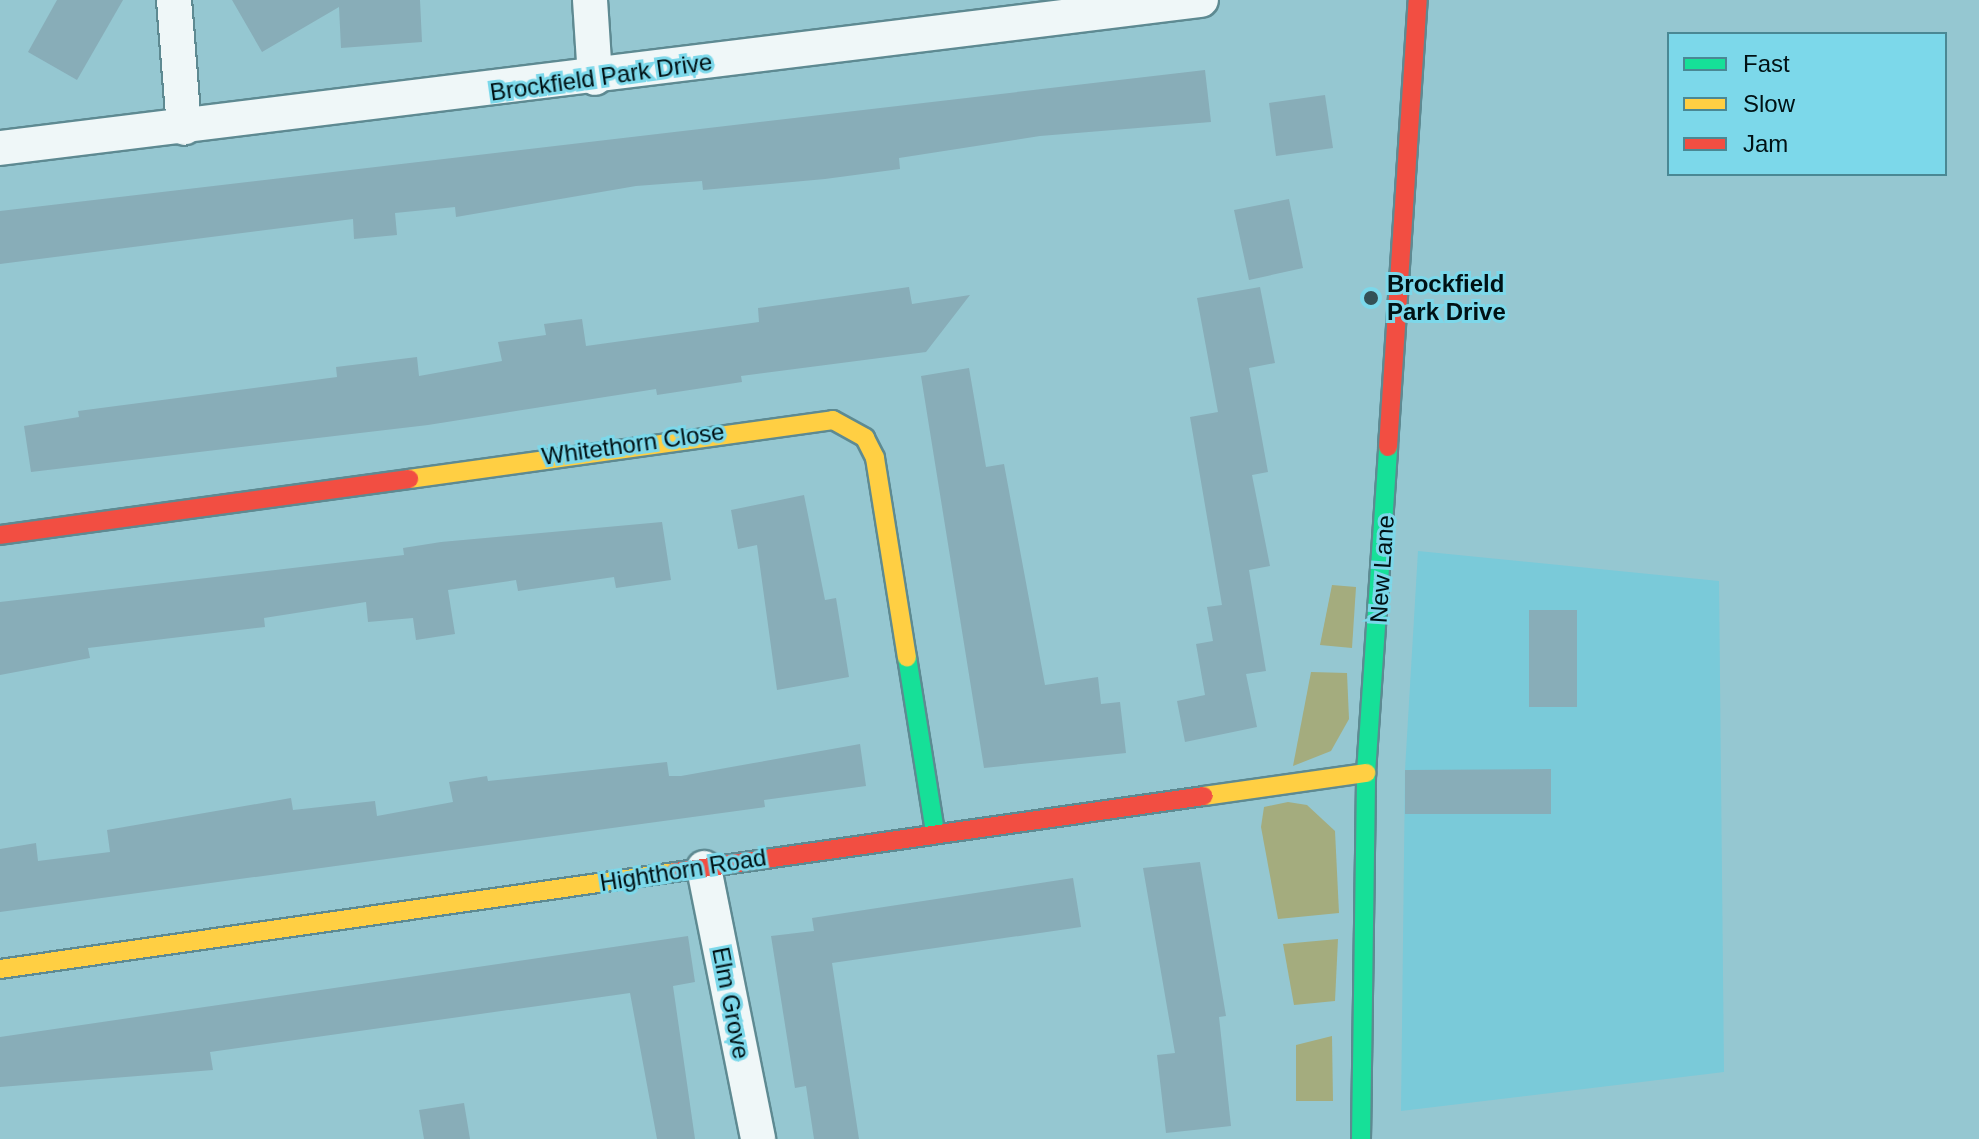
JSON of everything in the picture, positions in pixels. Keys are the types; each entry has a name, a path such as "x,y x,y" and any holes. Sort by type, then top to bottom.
{"street":[{"path":"174,0 184,128"},
{"path":"590,0 595,78"},
{"name":"Brockfield Park Drive","path":"0,148 595,78 1011,12 1201,0"},
{"name":"New Lane","path":"1361,1139 1366,773 1418,0"},
{"name":"Whitethorn Close","path":"0,535 833,420 865,438 875,458 935,831"},
{"name":"Highthorn Road","path":"0,969 704,868 935,831 1366,773"},
{"name":"Elm Grove","path":"704,868 758,1139"}],"shaded area":[{"path":"1418,551 1719,581 1724,1072 1401,1111 1405,770"}],"green space":[{"path":"1332,585 1356,587 1352,648 1320,645"},
{"path":"1311,672 1347,673 1349,719 1331,751 1293,766"},
{"path":"1288,802 1307,805 1335,831 1339,913 1278,919 1261,827 1264,807"},
{"path":"1338,939 1335,1001 1294,1005 1283,944"},
{"path":"1332,1036 1333,1101 1296,1101 1296,1045"}],"building":[{"path":"57,0 123,0 77,80 28,52"},
{"path":"232,0 420,0 422,42 341,48 339,7 262,52"},
{"path":"1205,70 1211,122 1040,136 899,158 900,169 825,179 703,190 702,181 636,186 456,217 455,207 395,213 397,235 354,239 353,219 0,264 0,211"},
{"path":"1325,95 1333,148 1276,156 1269,103"},
{"path":"1289,199 1303,268 1249,280 1234,210"},
{"path":"909,287 912,304 970,295 926,352 741,376 742,382 657,395 656,389 428,425 31,472 24,426 79,417 78,411 337,377 336,367 417,357 419,376 502,361 498,342 546,335 544,324 582,319 586,346 759,322 758,308"},
{"path":"1260,287 1275,363 1249,368 1268,472 1252,475 1270,566 1249,570 1266,671 1246,674 1257,727 1185,742 1177,701 1205,695 1196,644 1213,641 1207,607 1222,605 1190,417 1218,412 1197,298"},
{"path":"969,368 986,467 1004,464 1045,685 1098,677 1101,704 1120,702 1126,753 984,768 921,376"},
{"path":"804,495 825,600 836,598 849,677 777,690 757,545 738,549 731,510"},
{"path":"662,522 671,580 616,588 614,577 518,591 516,580 448,590 455,634 416,640 413,618 368,622 366,602 264,618 265,627 88,648 90,658 0,675 0,602 404,555 403,548 441,542"},
{"path":"1529,610 1577,610 1577,707 1529,707"},
{"path":"860,744 866,786 764,800 765,807 0,912 0,849 36,843 38,861 110,852 107,830 291,798 293,810 375,801 377,816 453,802 449,782 487,776 488,781 667,762 669,776 681,776"},
{"path":"1551,769 1551,814 1405,814 1405,770"},
{"path":"1200,862 1226,1016 1219,1017 1231,1126 1166,1133 1157,1055 1175,1053 1143,868"},
{"path":"1073,878 1081,927 832,963 859,1139 814,1139 806,1086 795,1088 771,936 814,931 812,918"},
{"path":"688,936 695,982 673,986 695,1139 657,1139 630,993 210,1052 213,1070 0,1087 0,1037"},
{"path":"464,1103 470,1139 424,1139 419,1110"}],"traffic: fast":[{"path":"1361,1139 1366,773 1388,447"},
{"path":"907,657 935,831"}],"traffic: slow":[{"path":"409,479 833,420 865,438 875,458 907,657"},
{"path":"1204,796 1366,773"},
{"path":"0,969 675,872"}],"traffic: jam":[{"path":"1388,447 1418,0"},
{"path":"0,535 409,479"},
{"path":"675,872 1204,796"}],"place":[{"name":"Brockfield Park Drive","path":"1371,298"}]}
